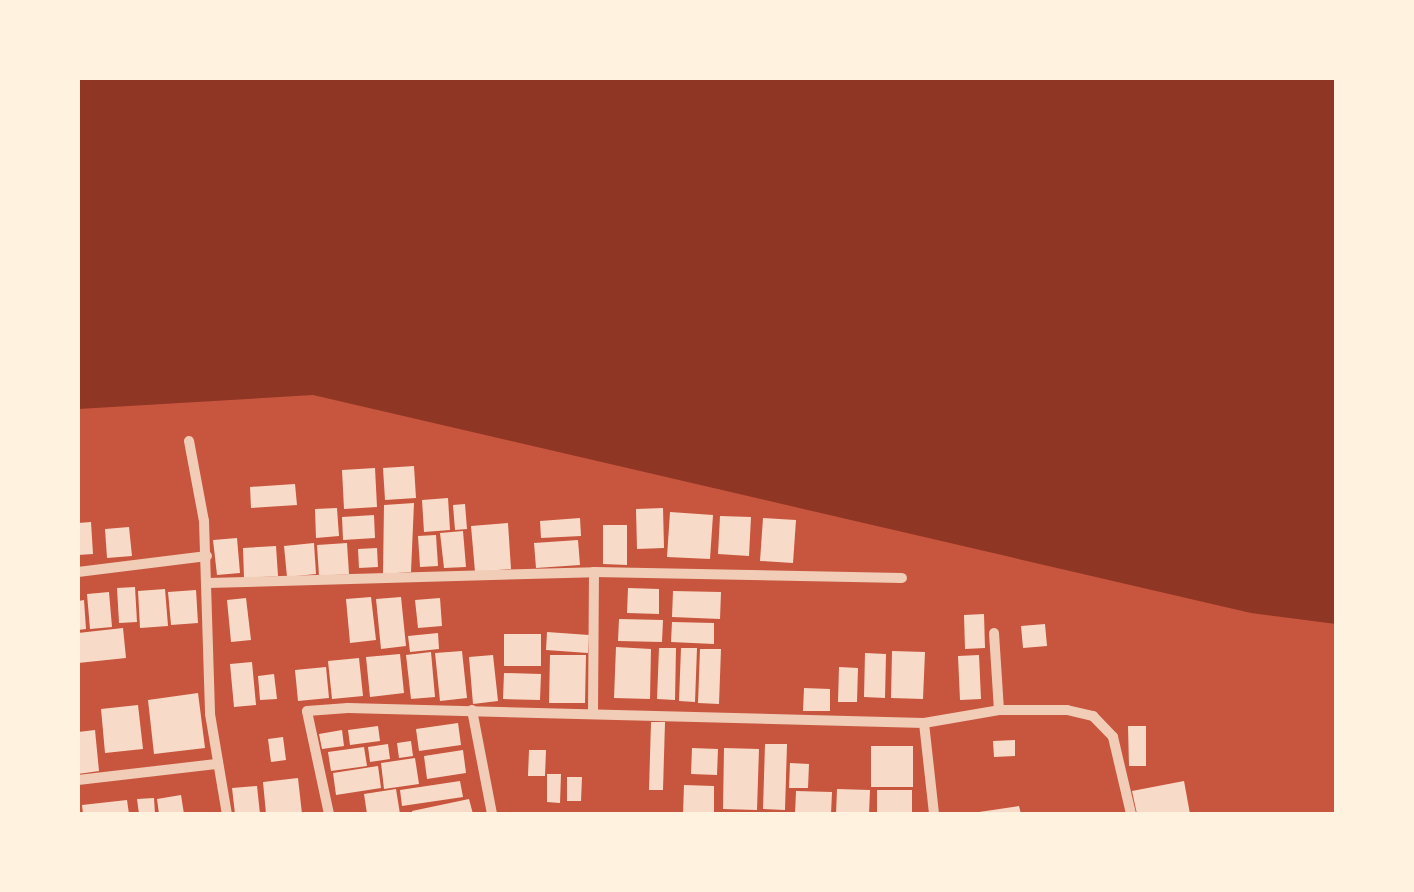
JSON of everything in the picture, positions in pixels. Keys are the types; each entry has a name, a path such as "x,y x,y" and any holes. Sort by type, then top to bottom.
{"street":[{"path":"189,441 208,556 216,764 227,814"},
{"path":"78,572 208,556"},
{"path":"208,583 594,572 902,578"},
{"path":"593,714 594,572"},
{"path":"994,633 999,710"},
{"path":"472,710 492,814"},
{"path":"329,814 307,711 472,710 924,723 999,710 1093,716 1113,736 1130,814"},
{"path":"924,723 934,814"},
{"path":"78,780 216,764"}],"shaded area":[{"path":"78,78 1336,78 1336,624 1251,613 313,395 78,409"}],"building":[{"path":"414,466 416,498 385,500 383,468"},
{"path":"375,468 377,507 344,509 342,470"},
{"path":"295,484 297,505 251,508 250,487"},
{"path":"448,498 450,530 424,532 422,500"},
{"path":"414,503 411,572 383,574 384,505"},
{"path":"465,504 467,529 455,530 453,505"},
{"path":"337,508 339,536 316,538 315,509"},
{"path":"663,508 664,548 637,549 636,509"},
{"path":"670,512 713,515 710,559 667,557"},
{"path":"374,515 375,538 343,540 342,517"},
{"path":"720,516 751,517 749,556 718,554"},
{"path":"580,518 581,536 541,538 540,521"},
{"path":"763,518 796,520 793,563 760,561"},
{"path":"91,522 93,554 78,555 78,523"},
{"path":"508,523 511,569 475,572 471,526"},
{"path":"603,525 627,525 627,565 603,564"},
{"path":"129,527 132,556 107,558 105,529"},
{"path":"463,531 466,567 444,568 440,533"},
{"path":"436,535 438,566 420,567 418,536"},
{"path":"237,538 240,573 217,575 213,540"},
{"path":"578,540 580,565 536,568 534,543"},
{"path":"314,543 316,574 287,577 284,546"},
{"path":"347,543 349,574 319,576 317,545"},
{"path":"276,546 278,576 244,578 243,548"},
{"path":"377,548 378,567 359,568 358,549"},
{"path":"135,587 137,622 119,623 117,588"},
{"path":"628,588 659,589 659,614 627,613"},
{"path":"165,589 168,626 140,628 138,591"},
{"path":"196,590 198,623 171,625 168,592"},
{"path":"673,591 721,592 720,619 672,617"},
{"path":"109,592 112,627 90,629 87,594"},
{"path":"371,597 376,640 350,643 346,599"},
{"path":"401,597 406,646 381,649 376,599"},
{"path":"246,598 251,640 231,642 227,600"},
{"path":"440,598 442,626 418,628 415,600"},
{"path":"84,600 86,629 78,630 78,601"},
{"path":"984,614 985,648 965,649 964,615"},
{"path":"619,619 663,620 662,642 618,641"},
{"path":"672,622 714,623 714,644 671,642"},
{"path":"1045,624 1047,646 1023,648 1021,626"},
{"path":"123,628 126,658 78,663 78,633"},
{"path":"547,632 589,635 588,653 546,650"},
{"path":"438,633 439,649 410,652 408,636"},
{"path":"504,634 541,634 541,666 504,666"},
{"path":"616,647 651,649 650,699 614,698"},
{"path":"659,648 676,648 675,700 657,699"},
{"path":"681,648 697,648 695,702 679,701"},
{"path":"700,649 721,649 719,704 698,703"},
{"path":"462,651 467,698 440,701 435,653"},
{"path":"892,651 925,652 923,699 891,698"},
{"path":"431,652 435,697 411,699 406,655"},
{"path":"865,653 886,654 885,698 864,697"},
{"path":"400,654 404,693 370,697 366,657"},
{"path":"493,655 498,701 473,704 469,657"},
{"path":"550,655 586,655 585,703 549,703"},
{"path":"979,655 981,699 960,700 958,656"},
{"path":"359,658 363,696 332,699 328,661"},
{"path":"252,662 256,705 234,707 230,664"},
{"path":"326,667 329,698 298,701 295,670"},
{"path":"839,667 858,668 857,702 838,702"},
{"path":"504,673 541,674 540,700 503,699"},
{"path":"274,674 277,699 260,700 258,676"},
{"path":"804,688 830,689 830,711 803,711"},
{"path":"198,693 205,748 154,754 148,700"},
{"path":"138,705 143,749 105,753 101,709"},
{"path":"651,722 665,722 663,790 649,790"},
{"path":"458,723 461,745 419,751 416,729"},
{"path":"378,726 380,741 350,745 348,730"},
{"path":"1128,726 1146,726 1146,766 1129,766"},
{"path":"95,730 99,771 78,774 78,732"},
{"path":"342,730 344,746 322,749 319,734"},
{"path":"283,737 286,760 271,762 268,739"},
{"path":"1015,740 1015,756 994,757 993,741"},
{"path":"411,741 413,756 399,758 397,743"},
{"path":"388,744 390,759 370,762 368,747"},
{"path":"765,744 787,744 785,810 763,809"},
{"path":"871,746 913,746 913,787 871,787"},
{"path":"364,747 367,766 331,771 328,752"},
{"path":"692,748 718,749 717,775 691,774"},
{"path":"724,748 759,749 757,810 723,809"},
{"path":"463,750 466,773 427,779 424,756"},
{"path":"529,750 546,750 545,776 528,776"},
{"path":"415,758 419,784 384,789 381,763"},
{"path":"790,763 809,764 808,788 789,788"},
{"path":"378,766 381,788 336,795 333,773"},
{"path":"547,774 561,774 560,803 547,802"},
{"path":"567,777 582,777 581,801 567,801"},
{"path":"298,778 302,814 266,814 263,782"},
{"path":"460,781 463,797 402,806 400,790"},
{"path":"1184,781 1190,814 1137,814 1132,791"},
{"path":"684,785 714,786 714,814 683,814"},
{"path":"257,786 260,814 235,814 232,788"},
{"path":"396,789 400,814 367,814 364,794"},
{"path":"837,789 870,790 869,814 836,814"},
{"path":"877,790 912,790 912,814 877,814"},
{"path":"796,791 832,792 831,814 795,814"},
{"path":"181,795 184,814 159,814 157,799"},
{"path":"154,798 155,814 139,814 137,799"},
{"path":"469,799 473,814 412,811"},
{"path":"127,800 129,814 83,814 82,805"},
{"path":"1019,806 1021,814 979,814 979,812"}]}
